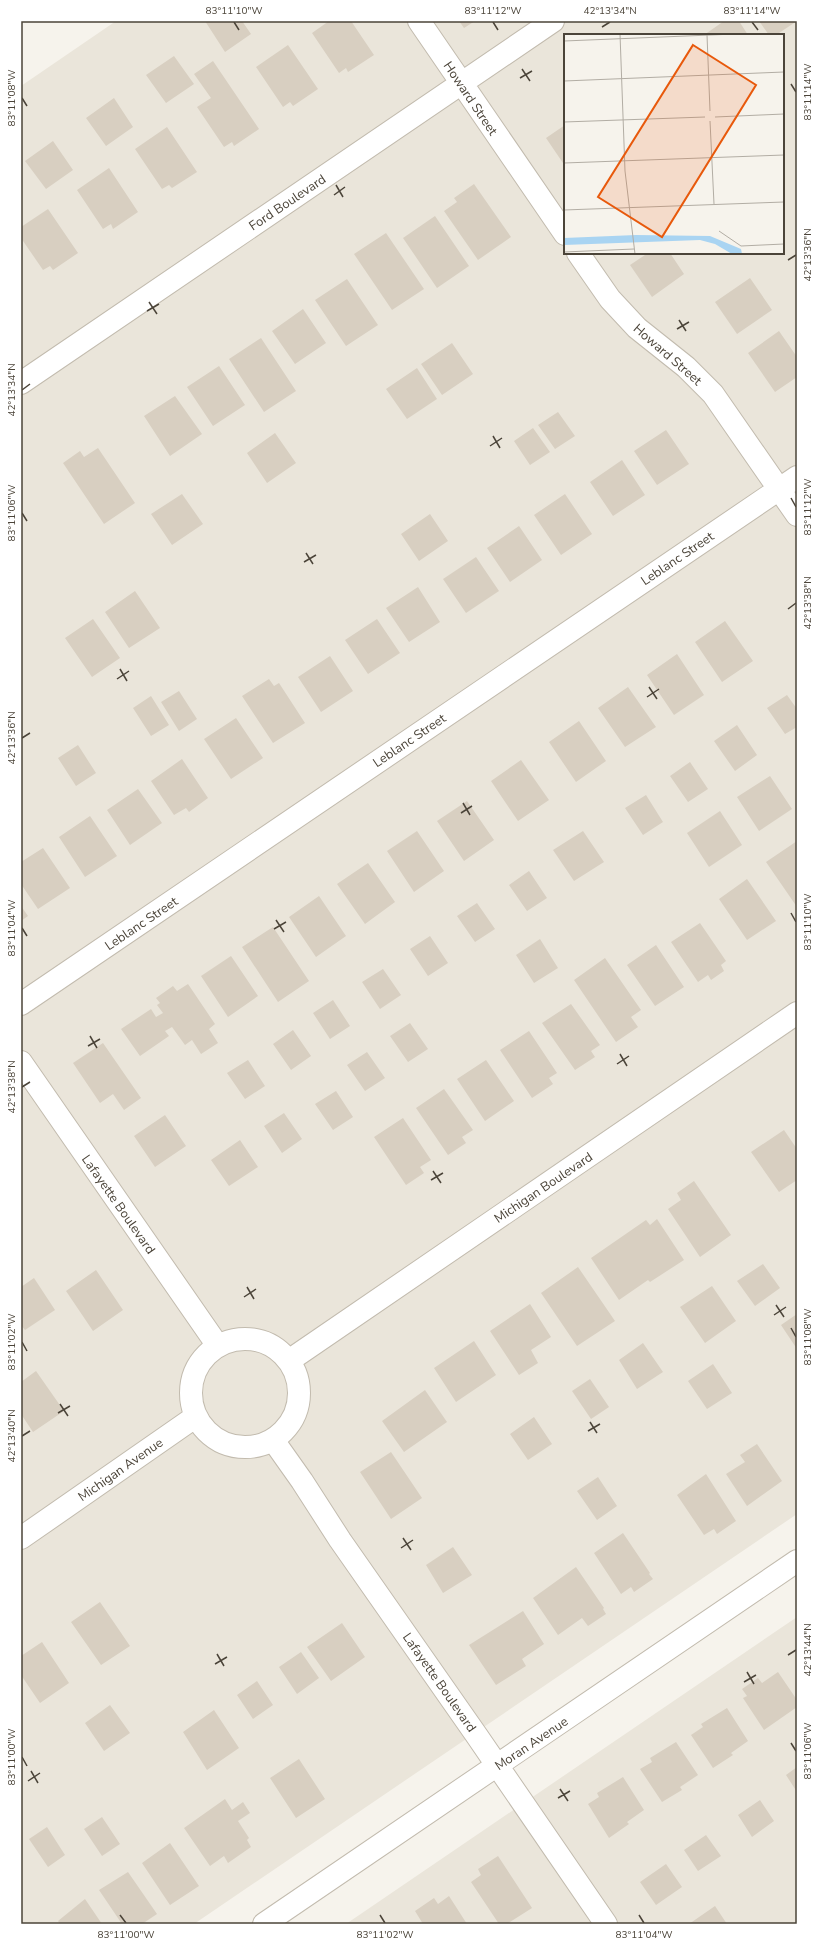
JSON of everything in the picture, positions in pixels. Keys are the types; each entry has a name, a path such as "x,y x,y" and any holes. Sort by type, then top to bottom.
{"street":[{"name":"Howard Street","path":"419,21 564,233"},
{"name":"Ford Boulevard","path":"21,383 553,21"},
{"name":"Howard Street","path":"579,254 610,299 637,328 686,366 713,394 797,515"},
{"name":"Leblanc Street","path":"21,1004 797,477"},
{"name":"Michigan Boulevard","path":"290,1360 797,1013"},
{"name":"Lafayette Boulevard","path":"21,1062 218,1346"},
{"path":"243,1338 264,1342 282,1352 290,1360 295,1370 300,1392 295,1415 286,1429 273,1440 265,1444 244,1448 224,1444 207,1433 195,1416 190,1397 193,1375 204,1356 218,1346 243,1338"},
{"name":"Michigan Avenue","path":"21,1538 195,1416"},
{"name":"Lafayette Boulevard","path":"273,1440 302,1481 340,1540 606,1924"},
{"name":"Moran Avenue","path":"264,1924 797,1561"}],"shaded area":[{"path":"116,21 797,21 797,1514 194,1924 21,1924 21,86"},
{"path":"797,1617 797,1924 346,1924"}],"building":[{"path":"205,21 242,21 251,34 225,52"},
{"path":"329,21 351,21 374,55 348,72 346,68 339,73 312,33"},
{"path":"459,21 475,21 464,28"},
{"path":"724,21 739,21 747,34 705,34"},
{"path":"759,21 797,21 778,34 768,34"},
{"path":"288,45 318,89 293,106 290,102 283,107 256,67"},
{"path":"174,56 194,84 166,103 146,75"},
{"path":"213,61 259,129 234,146 232,142 224,147 197,107 211,98 194,74"},
{"path":"114,98 133,127 106,146 86,118"},
{"path":"564,126 564,165 546,138"},
{"path":"167,127 197,172 172,188 169,185 162,189 135,149"},
{"path":"53,141 73,170 46,189 25,161"},
{"path":"109,168 138,212 113,229 111,224 103,229 77,190"},
{"path":"474,184 511,237 478,260 444,211 457,202 454,198"},
{"path":"48,209 78,253 53,270 50,266 43,270 21,238 21,227"},
{"path":"435,216 469,266 437,288 403,238"},
{"path":"386,233 424,289 392,310 354,254"},
{"path":"646,254 671,254 684,274 652,297 630,265"},
{"path":"750,278 772,310 737,334 715,302"},
{"path":"347,279 378,325 346,346 315,300"},
{"path":"303,309 326,343 295,364 272,331"},
{"path":"779,331 797,357 797,377 775,392 748,353"},
{"path":"261,338 296,391 264,412 229,359"},
{"path":"452,343 473,374 442,395 421,364"},
{"path":"219,366 245,405 213,426 187,387"},
{"path":"417,368 437,399 407,419 386,389"},
{"path":"175,396 202,434 170,456 144,416"},
{"path":"558,412 575,436 555,449 538,425"},
{"path":"533,428 550,452 530,465 514,441"},
{"path":"666,430 689,464 657,485 634,451"},
{"path":"275,433 296,463 267,483 247,453"},
{"path":"98,448 135,503 104,524 63,463 80,451 84,457"},
{"path":"622,460 645,495 613,516 590,482"},
{"path":"182,494 203,524 172,545 151,514"},
{"path":"565,494 592,534 561,555 534,515"},
{"path":"430,514 448,541 419,561 401,534"},
{"path":"519,526 542,560 510,582 487,548"},
{"path":"476,557 499,591 466,613 443,579"},
{"path":"418,587 440,622 409,642 386,608"},
{"path":"135,591 160,628 129,648 105,612"},
{"path":"93,619 120,658 92,677 65,638"},
{"path":"377,619 400,653 368,674 345,640"},
{"path":"725,621 753,661 722,682 695,642"},
{"path":"677,654 704,695 674,715 647,675"},
{"path":"330,656 353,691 321,712 298,677"},
{"path":"269,679 274,686 279,683 305,723 273,743 242,696"},
{"path":"628,687 656,727 625,747 598,708"},
{"path":"179,691 197,719 179,731 161,702"},
{"path":"787,695 797,709 797,727 785,734 767,708"},
{"path":"151,696 169,725 151,736 133,708"},
{"path":"236,718 263,758 231,779 204,739"},
{"path":"579,721 606,761 576,782 549,742"},
{"path":"737,725 757,755 735,771 714,741"},
{"path":"78,745 96,773 76,786 58,758"},
{"path":"182,759 208,798 189,812 186,808 174,815 151,781"},
{"path":"521,760 549,800 518,821 491,781"},
{"path":"690,762 708,789 688,802 670,776"},
{"path":"770,776 792,809 759,831 737,797"},
{"path":"138,789 162,823 130,845 107,810"},
{"path":"646,795 663,822 643,835 625,808"},
{"path":"467,801 494,840 464,861 437,821"},
{"path":"720,811 742,845 709,867 687,833"},
{"path":"90,816 117,856 85,877 59,837"},
{"path":"417,831 444,871 414,892 387,851"},
{"path":"583,831 604,862 574,881 553,850"},
{"path":"797,841 797,907 766,862"},
{"path":"43,848 70,888 38,909 21,884 21,862"},
{"path":"368,863 395,902 365,924 337,884"},
{"path":"529,871 547,898 527,911 509,885"},
{"path":"747,879 776,921 747,940 719,899"},
{"path":"319,896 346,936 316,957 289,917"},
{"path":"477,903 495,929 475,942 457,916"},
{"path":"21,906 28,916 21,921"},
{"path":"700,923 726,961 721,965 724,971 711,980 708,975 698,982 671,942"},
{"path":"273,927 309,981 278,1002 242,947"},
{"path":"430,936 448,963 428,976 410,949"},
{"path":"540,939 558,968 534,983 516,955"},
{"path":"656,945 684,987 655,1006 627,965"},
{"path":"231,956 258,996 228,1017 201,976"},
{"path":"605,958 641,1010 631,1017 638,1027 616,1042 574,980"},
{"path":"383,969 401,995 380,1009 362,982"},
{"path":"188,984 215,1024 209,1029 218,1043 201,1054 192,1040 185,1045 172,1027 165,1031 169,1036 140,1056 121,1029 151,1009 156,1017 163,1013 157,1005 160,1003 156,998 173,986 177,991"},
{"path":"333,1000 350,1026 330,1039 313,1013"},
{"path":"571,1004 600,1045 591,1051 595,1057 575,1070 542,1023"},
{"path":"410,1023 428,1049 408,1062 390,1036"},
{"path":"293,1030 311,1056 291,1070 273,1044"},
{"path":"529,1031 557,1073 549,1078 553,1084 532,1098 500,1050"},
{"path":"103,1043 141,1098 124,1110 113,1094 100,1103 73,1063"},
{"path":"367,1052 385,1078 365,1091 347,1065"},
{"path":"248,1060 265,1086 245,1099 227,1073"},
{"path":"486,1060 514,1101 485,1121 457,1079"},
{"path":"444,1089 473,1130 462,1137 466,1143 448,1155 416,1108"},
{"path":"336,1091 353,1117 333,1130 315,1104"},
{"path":"284,1113 302,1139 282,1153 264,1126"},
{"path":"165,1115 186,1146 155,1167 134,1136"},
{"path":"403,1118 431,1160 420,1167 424,1173 406,1185 374,1137"},
{"path":"784,1130 797,1149 797,1180 779,1192 751,1152"},
{"path":"240,1140 258,1167 229,1186 211,1160"},
{"path":"694,1181 731,1235 700,1257 668,1209 681,1200 677,1193"},
{"path":"657,1219 684,1260 650,1282 648,1280 619,1300 591,1258 646,1220 650,1225"},
{"path":"763,1264 780,1288 755,1306 737,1281"},
{"path":"578,1267 615,1321 577,1346 541,1293"},
{"path":"96,1270 123,1310 93,1331 66,1291"},
{"path":"34,1278 55,1310 25,1330 21,1325 21,1287"},
{"path":"712,1286 736,1321 705,1343 680,1307"},
{"path":"530,1304 551,1337 531,1350 538,1363 519,1375 490,1331"},
{"path":"797,1314 797,1349 781,1325"},
{"path":"474,1341 496,1375 456,1402 434,1368"},
{"path":"643,1343 663,1372 637,1389 619,1360"},
{"path":"713,1364 732,1393 707,1409 688,1381"},
{"path":"36,1371 64,1411 33,1432 21,1414 21,1382"},
{"path":"590,1379 609,1407 591,1419 572,1391"},
{"path":"425,1390 447,1422 404,1452 382,1421"},
{"path":"534,1417 552,1444 528,1460 510,1434"},
{"path":"757,1444 782,1481 747,1506 726,1474 745,1462 740,1455"},
{"path":"391,1452 422,1498 391,1519 360,1472"},
{"path":"706,1474 736,1521 717,1534 714,1529 704,1535 677,1495"},
{"path":"598,1477 617,1506 597,1520 577,1491"},
{"path":"623,1533 653,1579 634,1592 631,1587 621,1594 594,1553"},
{"path":"453,1547 472,1575 443,1593 426,1565"},
{"path":"576,1567 604,1608 603,1609 606,1614 588,1626 582,1618 558,1635 533,1598"},
{"path":"100,1602 130,1646 101,1665 71,1622"},
{"path":"523,1611 544,1644 522,1659 526,1666 496,1685 469,1645"},
{"path":"342,1623 365,1657 331,1681 307,1647"},
{"path":"42,1642 69,1683 40,1703 21,1675 21,1656"},
{"path":"301,1652 319,1678 297,1694 279,1667"},
{"path":"778,1672 797,1700 797,1707 764,1730 743,1698 747,1696 742,1689 758,1678 762,1683"},
{"path":"257,1681 273,1705 253,1719 237,1695"},
{"path":"110,1705 130,1733 104,1751 85,1723"},
{"path":"727,1708 748,1741 731,1753 733,1755 713,1768 691,1735 703,1727 701,1724"},
{"path":"214,1710 239,1748 207,1770 183,1732"},
{"path":"676,1742 698,1775 680,1787 682,1790 662,1802 640,1769 652,1762 650,1758"},
{"path":"299,1759 325,1799 296,1818 270,1778"},
{"path":"797,1767 797,1792 786,1775"},
{"path":"623,1777 644,1810 627,1822 629,1824 609,1838 588,1804 599,1797 597,1793"},
{"path":"225,1799 232,1810 243,1802 250,1813 238,1821 249,1838 247,1840 251,1847 228,1863 224,1856 210,1866 184,1828"},
{"path":"760,1800 774,1821 752,1837 738,1815"},
{"path":"102,1817 120,1844 102,1856 84,1829"},
{"path":"47,1827 65,1855 48,1867 29,1839"},
{"path":"706,1835 721,1856 698,1871 684,1850"},
{"path":"170,1843 199,1886 170,1905 142,1863"},
{"path":"498,1856 532,1908 507,1924 499,1924 471,1882 481,1875 478,1869"},
{"path":"666,1864 682,1887 656,1905 640,1882"},
{"path":"128,1872 157,1914 142,1924 122,1924 99,1890"},
{"path":"449,1896 467,1924 423,1924 415,1911 434,1898 438,1904"},
{"path":"85,1899 102,1924 60,1924 58,1921"},
{"path":"715,1906 727,1924 689,1924"}]}
